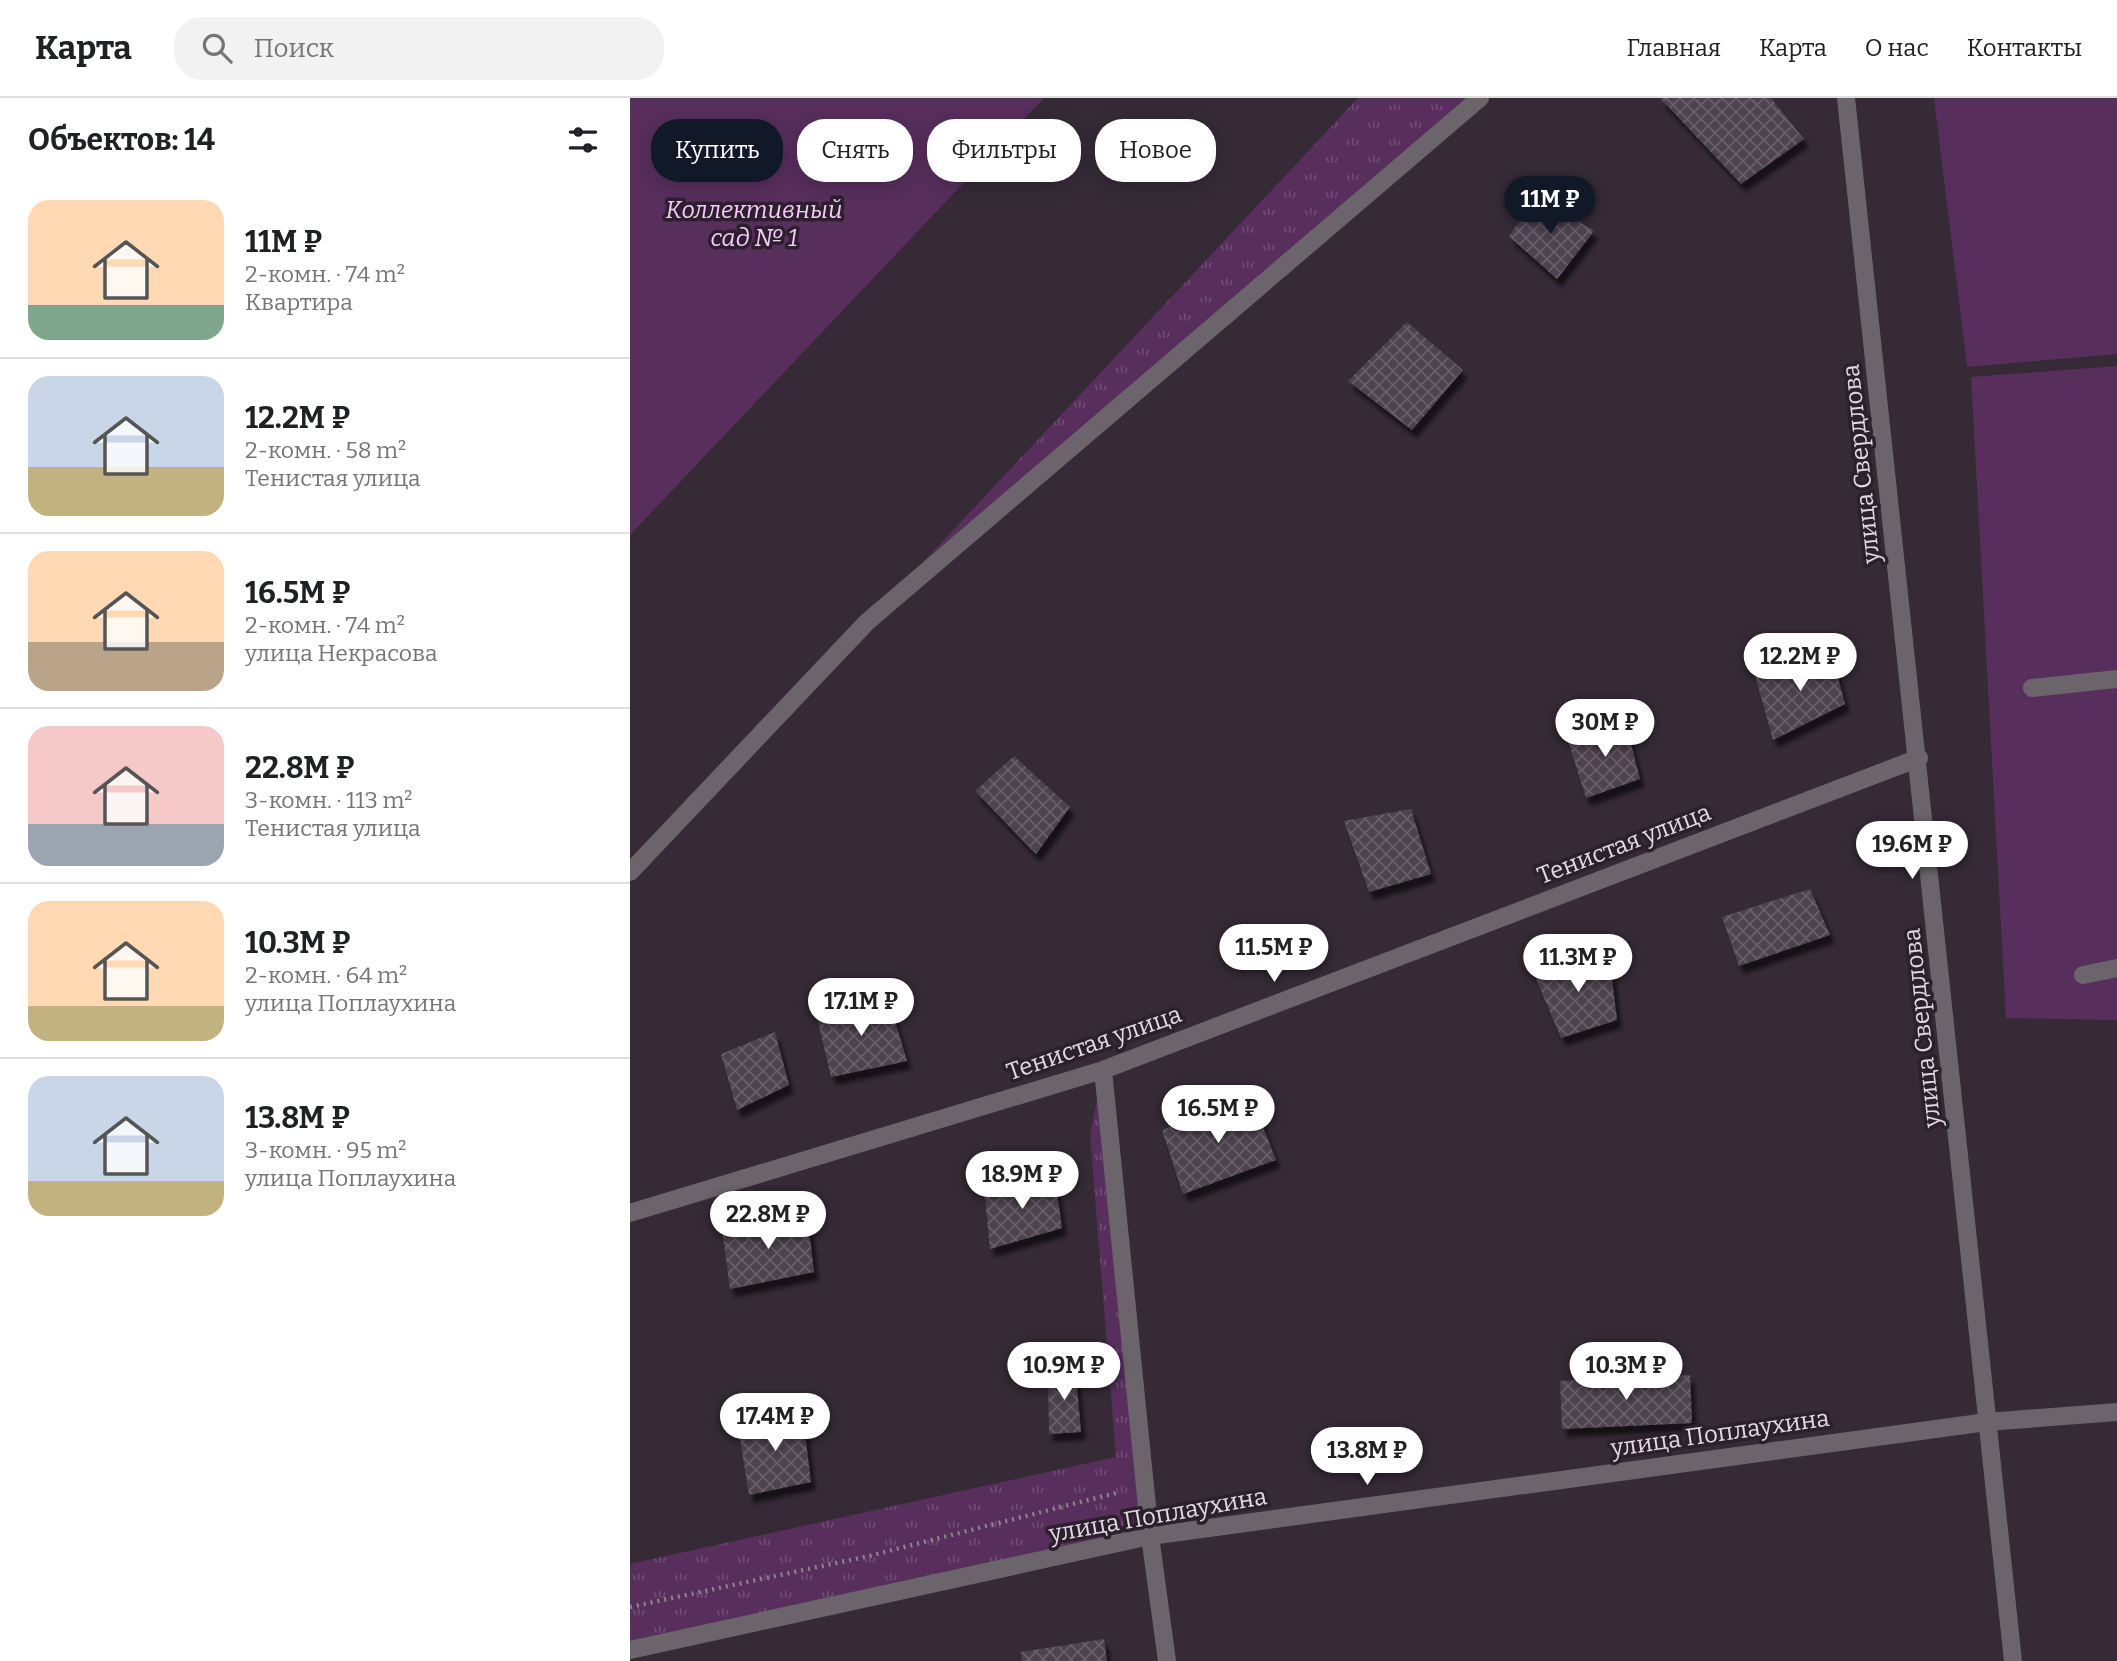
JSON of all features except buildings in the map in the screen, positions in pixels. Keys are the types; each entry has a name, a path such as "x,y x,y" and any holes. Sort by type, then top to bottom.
{"street":[{"path":"630,872 867,622 1480,98"},
{"name":"улица Свердлова","path":"1846,98 1919,758 2013,1661"},
{"path":"2032,688 2117,679"},
{"name":"Тенистая улица","path":"630,1213 1103,1070 1919,758"},
{"path":"2083,975 2117,968"},
{"path":"1103,1070 1150,1536 1167,1661"},
{"name":"улица Поплаухина","path":"630,1650 1150,1536 1987,1422 2117,1412"}],"path":[{"path":"630,1607 869,1556 1116,1493"}],"green space":[{"name":"Коллективный сад № 1","path":"630,98 1044,98 1024,119 927,119 927,182 964,182 630,535"},
{"path":"1358,98 1480,98 867,622"},
{"path":"1934,98 2117,98 2117,354 1967,367"},
{"path":"2117,366 2117,1020 2006,1018 1971,377"},
{"path":"1103,1070 1150,1536 630,1650 630,1564 1116,1457 1090,1135"}]}
